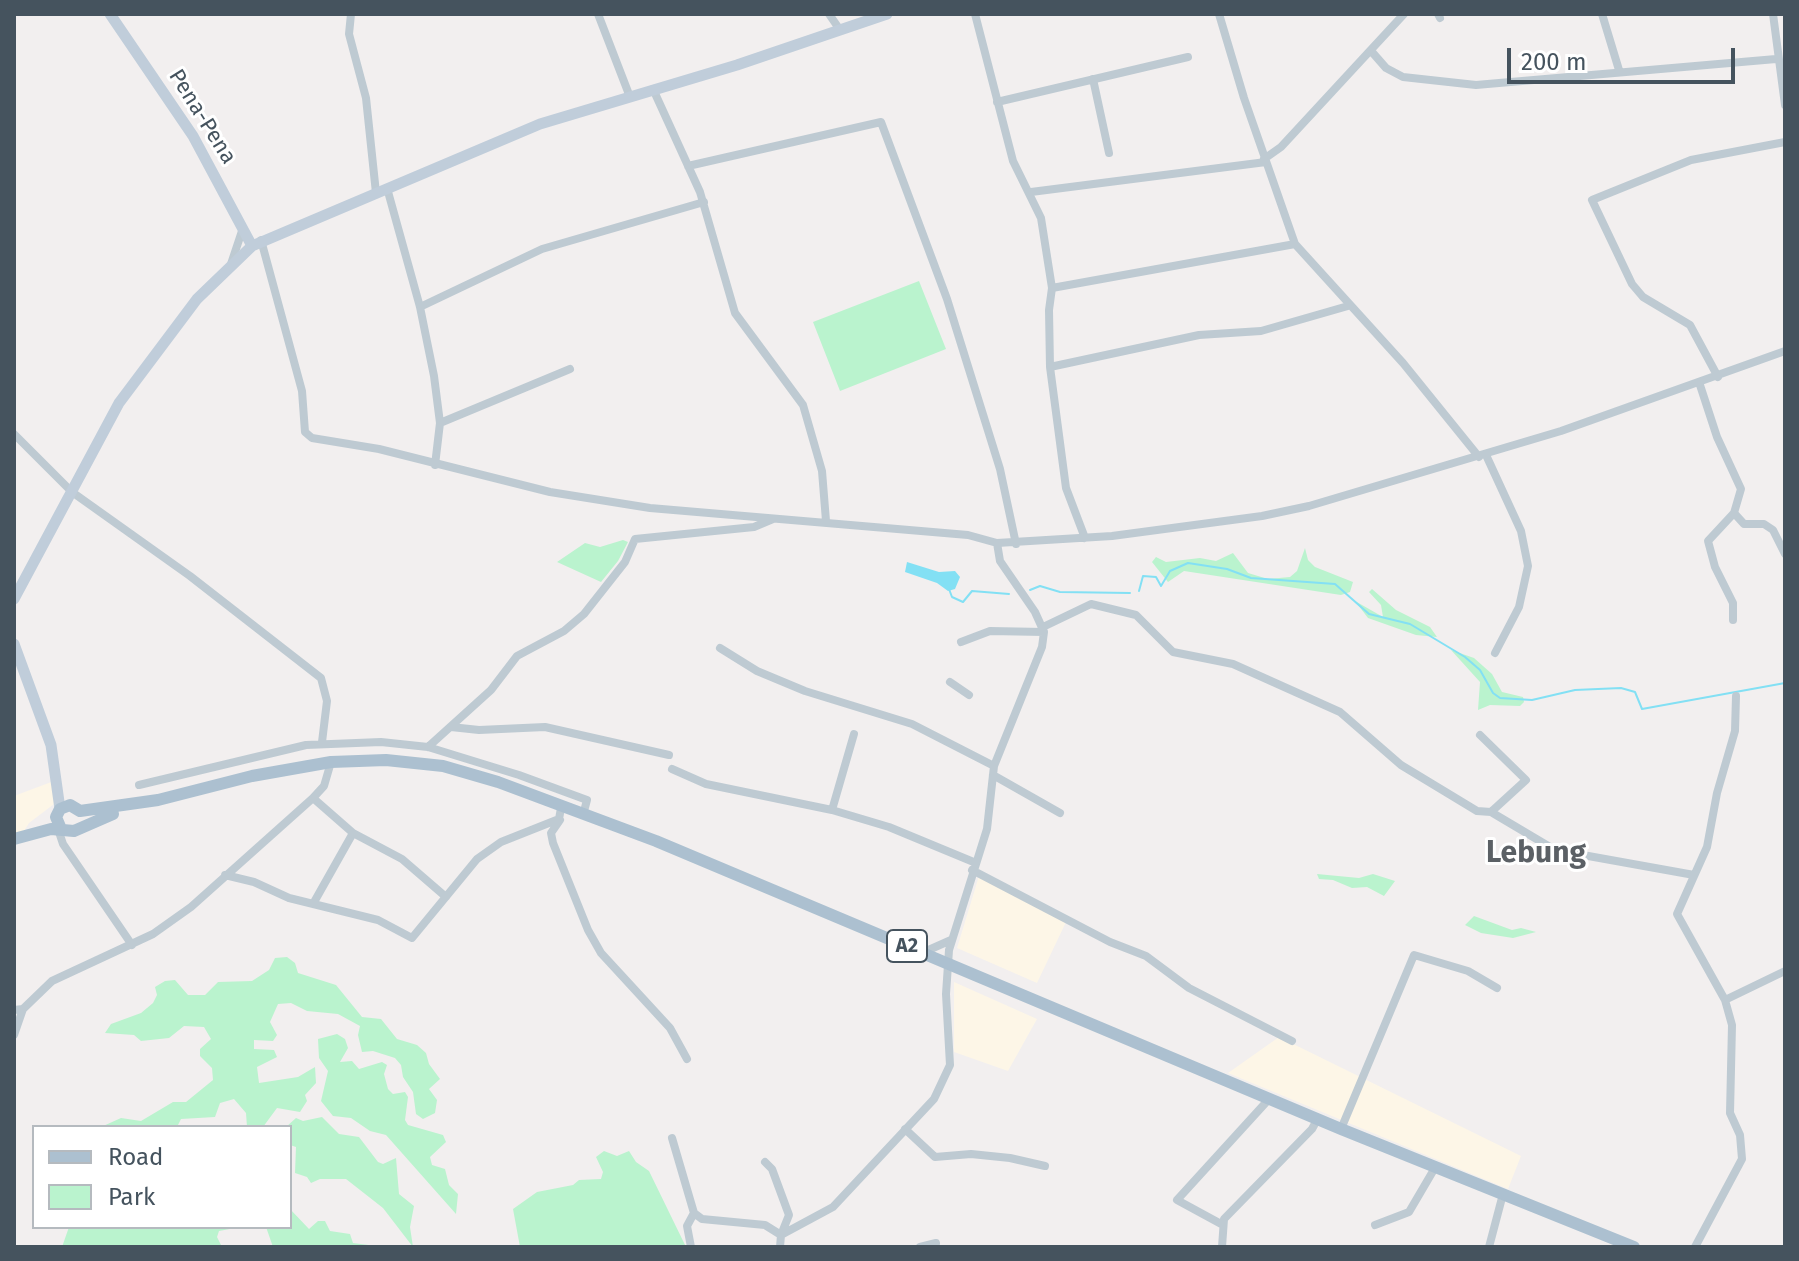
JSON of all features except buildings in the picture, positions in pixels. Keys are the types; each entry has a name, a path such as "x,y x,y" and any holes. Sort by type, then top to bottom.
{"main road":[{"name":"Pena-Pena","path":"110,14 193,136 243,228 256,243"},
{"path":"14,599 105,424 138,375 197,299 256,243 540,124 737,65 887,14"},
{"path":"14,644 51,745 66,818"},
{"name":"A2","path":"14,836 66,818 331,762 386,760 443,766 498,782 560,814 583,816 656,841 1341,1129 1634,1247"}],"street":[{"path":"351,14 349,34 366,98 382,190 420,307 440,423 435,465"},
{"path":"598,14 630,97"},
{"path":"829,14 840,30"},
{"path":"975,14 1013,161 1031,192 1041,218 1052,288 1049,310 1050,367 1066,488 1085,538"},
{"path":"1219,14 1265,161 1295,244 1482,456 1521,531 1528,566 1519,607 1495,653"},
{"path":"1031,192 1265,161 1372,52 1404,14"},
{"path":"1602,14 1619,70"},
{"path":"1773,14 1776,59 1785,105"},
{"path":"1372,52 1386,68 1403,77 1476,85 1619,70 1776,59"},
{"path":"997,102 1188,57"},
{"path":"1093,79 1109,153"},
{"path":"653,89 704,202 720,269 741,326 803,405 822,471 826,521"},
{"path":"688,166 881,122 947,299 1000,469 1016,544"},
{"path":"1718,377 1690,325 1643,297 1632,284 1592,200 1691,160 1785,142"},
{"path":"420,307 538,250 704,202"},
{"path":"231,265 243,228"},
{"path":"256,243 302,391 305,432 312,438 379,449 550,492 650,508 968,535 997,543 1085,538 1262,516 1482,456 1718,377 1785,351"},
{"path":"1052,288 1295,244"},
{"path":"1050,367 1199,335 1261,331 1348,306"},
{"path":"440,423 570,369"},
{"path":"1699,382 1717,437 1741,489 1734,513 1708,541 1715,567 1733,603 1733,620"},
{"path":"14,434 72,492 190,576 321,678 327,701 322,742"},
{"path":"1734,513 1744,524 1764,524 1773,530 1785,554"},
{"path":"428,747 491,690 517,656 564,631 584,614 625,562 635,539 754,527 774,519"},
{"path":"781,1235 833,1207 934,1099 950,1065 947,962 952,938 987,829 993,770 1042,647 1043,630 1006,571 997,543"},
{"path":"961,642 990,631 1043,630 1091,604 1136,615 1173,652 1233,664 1340,712 1401,765 1477,811 1491,812 1555,850 1694,875"},
{"path":"720,648 757,671 805,691 912,724 1060,813"},
{"path":"950,682 969,695"},
{"path":"1695,1247 1742,1159 1740,1135 1730,1113 1732,1025 1725,1000 1677,914 1707,847 1717,793 1735,731 1736,696"},
{"path":"451,727 479,730 545,727 669,755"},
{"path":"832,810 854,734"},
{"path":"1480,735 1526,780 1491,812"},
{"path":"139,785 227,761 322,742 381,742 428,747 587,800 583,816"},
{"path":"227,761 232,781"},
{"path":"14,1035 18,1009 52,981 75,967 132,945 191,907 313,798 324,786 331,762"},
{"path":"672,769 706,784 832,810 889,827 974,866 1110,942 1146,956 1189,988 1292,1041"},
{"path":"313,798 353,833 402,859 446,897"},
{"path":"225,875 254,882 289,898 378,920 412,938 477,859 501,842 560,814"},
{"path":"560,814 551,833 553,843 588,930 601,953 670,1028 687,1059"},
{"path":"66,818 63,844 132,945"},
{"path":"313,904 353,833"},
{"path":"923,953 952,938"},
{"path":"1341,1129 1414,955 1468,971 1497,988"},
{"path":"1725,1000 1785,971"},
{"path":"1223,1225 1177,1200 1270,1097"},
{"path":"1222,1247 1224,1219 1312,1129 1318,1118"},
{"path":"905,1129 935,1157 971,1154 1045,1166"},
{"path":"672,1138 694,1213 702,1219 765,1225 781,1235"},
{"path":"765,1162 772,1169 789,1215 780,1247"},
{"path":"1375,1225 1409,1212 1436,1165"},
{"path":"1489,1247 1503,1194"},
{"path":"691,1247 687,1226 694,1213"},
{"path":"920,1247 936,1243"}],"shaded area":[{"path":"54,781 58,801 29,823 14,847 14,796"},
{"path":"979,876 1066,922 1037,983 957,948"},
{"path":"954,982 1037,1019 1008,1071 954,1052"},
{"path":"1279,1037 1521,1156 1508,1189 1228,1073"}],"green space":[{"path":"919,281 946,349 840,391 813,322"},
{"path":"623,540 628,542 601,582 557,562 585,543 600,547"},
{"path":"1305,548 1308,560 1315,567 1353,582 1350,592 1341,595 1184,571 1168,582 1152,562 1156,557 1166,562 1200,558 1216,561 1233,553 1248,573 1268,579 1290,577 1297,571"},
{"path":"1372,589 1396,610 1430,627 1437,637 1416,635 1368,618 1355,601 1383,617 1381,605 1369,592"},
{"path":"1451,650 1474,658 1492,674 1502,692 1523,697 1524,702 1520,706 1490,705 1478,710 1480,682"},
{"path":"1317,874 1359,878 1373,874 1395,881 1384,896 1367,887 1352,888 1333,880 1319,879"},
{"path":"1474,916 1512,930 1521,928 1536,932 1513,938 1481,933 1465,925"},
{"path":"287,957 295,963 298,973 336,985 362,1017 381,1019 397,1039 417,1045 426,1053 429,1064 440,1079 429,1089 437,1100 435,1113 423,1119 416,1114 413,1092 395,1058 373,1051 362,1052 358,1035 360,1026 338,1014 307,1011 291,1003 278,1004 270,1022 277,1035 273,1041 254,1040 254,1049 274,1050 277,1057 257,1067 259,1083 298,1077 315,1067 316,1083 305,1095 307,1101 300,1112 277,1108 264,1125 247,1125 246,1113 234,1099 220,1103 215,1117 181,1119 178,1125 105,1125 121,1118 141,1121 173,1102 186,1102 213,1080 212,1068 200,1056 200,1049 211,1039 204,1027 184,1026 169,1038 141,1041 134,1035 105,1033 111,1024 141,1013 153,1003 157,995 155,987 165,981 175,980 188,995 205,995 218,982 252,981 269,970 275,958"},
{"path":"337,1034 345,1039 348,1048 340,1062 352,1061 359,1069 382,1062 387,1065 384,1074 388,1089 393,1094 405,1092 408,1097 405,1120 408,1125 443,1135 446,1142 430,1157 432,1165 445,1169 449,1185 458,1194 456,1214 386,1135 370,1131 351,1118 333,1116 321,1101 328,1071 319,1058 318,1039"},
{"path":"322,1117 339,1134 359,1137 378,1162 383,1164 396,1158 399,1194 414,1206 410,1227 413,1247 383,1208 346,1179 320,1179 311,1183 307,1177 295,1173 296,1147 292,1146 292,1125 288,1125 296,1118 303,1121"},
{"path":"604,1151 617,1156 629,1151 636,1162 649,1171 686,1247 520,1247 513,1209 537,1192 573,1185 579,1180 601,1179 603,1172 596,1157"},
{"path":"292,1211 309,1229 318,1221 325,1221 330,1231 350,1234 353,1243 384,1247 273,1247 267,1229 292,1229"},
{"path":"68,1229 230,1229 219,1231 217,1237 222,1247 62,1247"}],"water":[{"path":"907,562 939,572 955,571 960,577 955,589 948,591 937,583 905,572"}],"waterway":[{"path":"1139,591 1143,576 1156,577 1161,586 1170,571 1188,563 1227,569 1251,578 1335,584 1369,614 1410,624 1465,657 1480,670 1493,693 1500,698 1532,700 1575,690 1621,688 1635,692 1642,709 1785,683"},
{"path":"1030,590 1040,586 1060,592 1130,593"},
{"path":"949,589 952,597 963,602 972,591 1009,594"}],"district":[{"name":"Lebung","path":"1536,854"}]}
